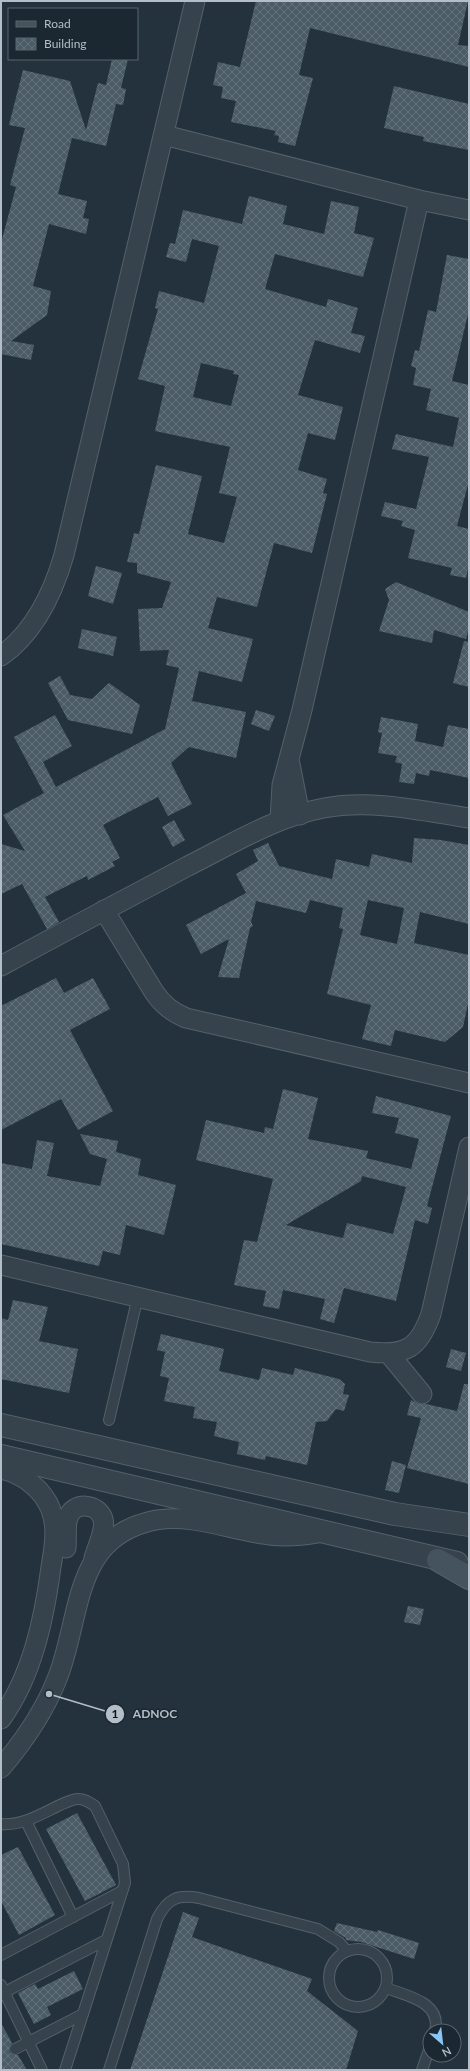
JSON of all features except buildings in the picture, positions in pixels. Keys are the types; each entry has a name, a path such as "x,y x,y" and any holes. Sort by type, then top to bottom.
{"main road":[{"path":"438,1560 467,1568"}],"street":[{"path":"1,656 26,632 43,609 56,583 195,1"},
{"path":"164,135 419,200 469,210"},
{"path":"280,820 282,785 419,200"},
{"path":"289,759 300,815"},
{"path":"1,966 104,910 280,820 324,808 355,805 386,806 469,818"},
{"path":"104,910 162,1004 186,1018 469,1083"},
{"path":"1,1265 138,1296 370,1352 390,1354 410,1348 424,1333 431,1314 469,1147"},
{"path":"390,1354 422,1394"},
{"path":"1,1425 395,1514 469,1525"},
{"path":"1,1456 438,1560"},
{"path":"1,1470 19,1475 30,1482 38,1490 51,1509 55,1532 46,1611"},
{"path":"1,1719 22,1683 66,1555 67,1519 74,1509 80,1506 92,1507 100,1514 103,1520 103,1526 93,1561 81,1586 66,1654 57,1680 32,1727 1,1768"},
{"path":"395,1514 422,1525 469,1536"},
{"path":"93,1561 110,1543 130,1529 142,1524 168,1518 195,1520 281,1536 322,1532"}],"lane":[{"path":"109,1420 138,1296"},
{"path":"1,1824 12,1825 26,1821 76,1799 86,1800 95,1806 123,1864 125,1873 122,1891 65,2070"},
{"path":"26,1821 73,1917"},
{"path":"2,1953 122,1891"},
{"path":"109,2070 157,1919 163,1907 173,1899 186,1895 318,1929 339,1942 346,1951"},
{"path":"42,2070 2,1991 106,1940"},
{"path":"358,1949 369,1951 379,1957 386,1971 386,1988 380,1998 371,2005 359,2008 348,2006 338,2000 331,1991 328,1979 331,1968 337,1958 346,1951 358,1949"},
{"path":"386,1988 422,2002 432,2010 437,2023"},
{"path":"15,2050 83,2014"}],"place":[{"name":"ADNOC","path":"49,1694"}]}
